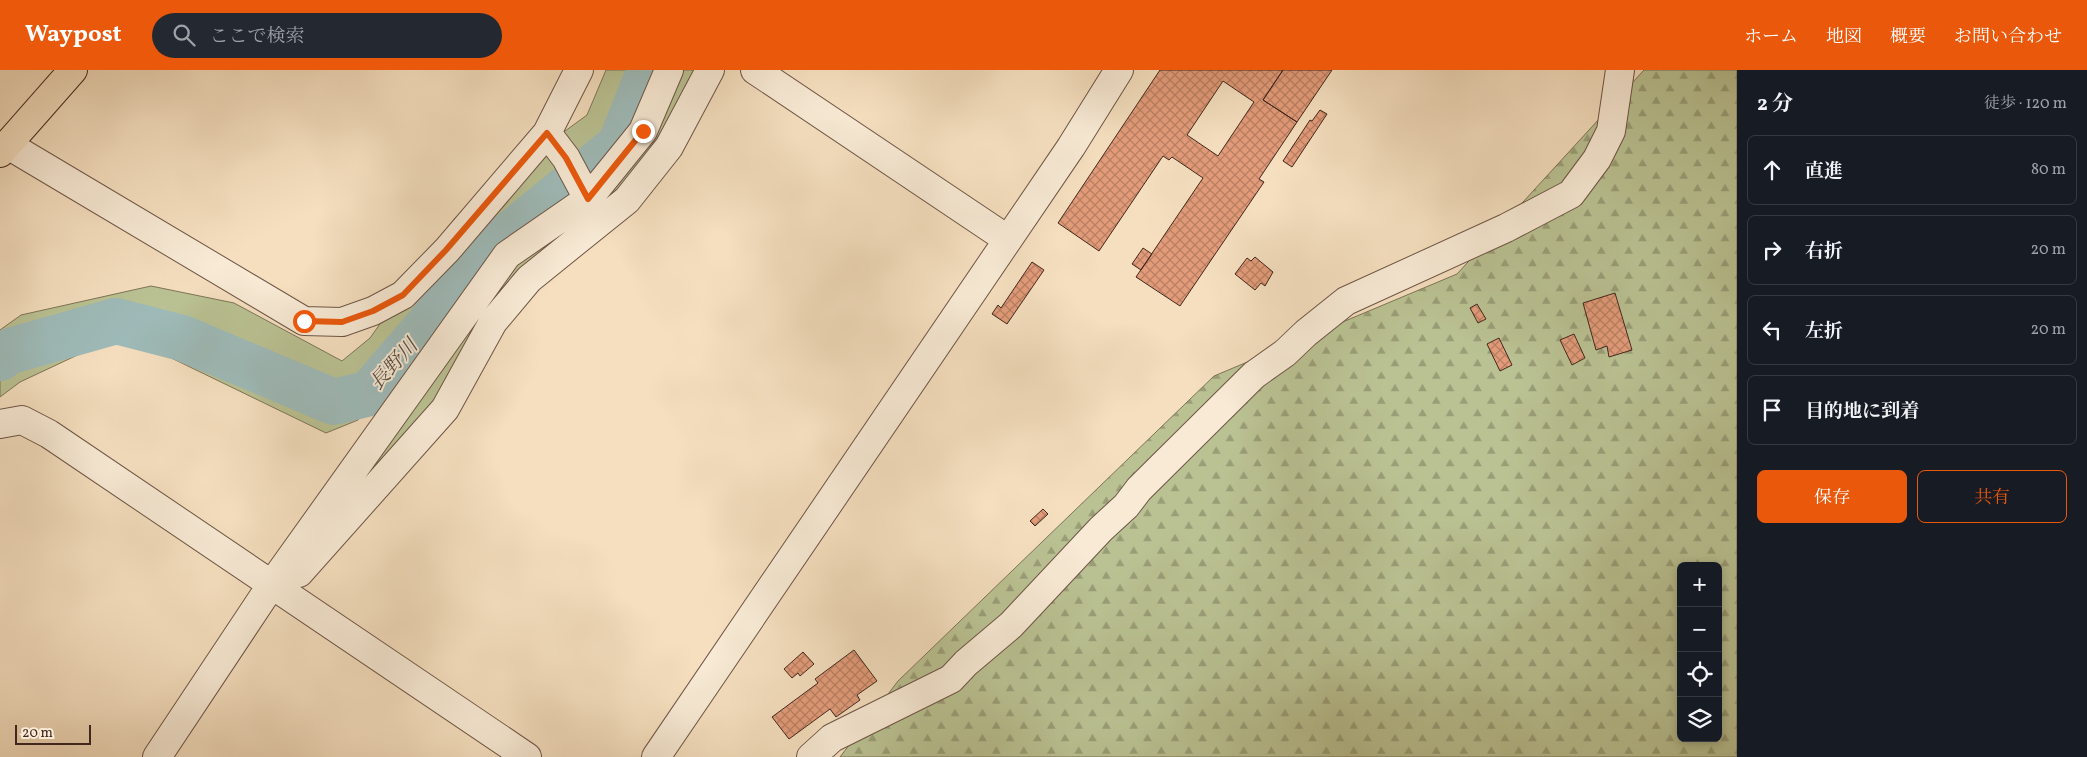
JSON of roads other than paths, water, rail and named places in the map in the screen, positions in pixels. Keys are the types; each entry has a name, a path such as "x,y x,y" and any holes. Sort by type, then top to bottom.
{"main road":[{"path":"4,149 73,70"}],"street":[{"path":"4,149 304,321 342,322 373,311 403,295 446,250 547,133 579,70"},
{"path":"158,757 507,255 585,195 643,131 669,70"},
{"path":"278,587 444,409 493,322 529,280 627,200 669,147 710,70"},
{"path":"754,70 1008,239"},
{"path":"656,757 1008,239 1120,70"},
{"path":"811,757 832,738 951,679 966,663 1011,625 1101,529 1126,506 1139,489 1254,375 1285,353 1306,333 1346,301 1506,228 1571,194 1597,159 1611,132 1620,70"},
{"path":"547,133 566,158 585,195"},
{"path":"0,424 22,420 48,434 278,587 526,757"}],"waterway":[{"name":"長野川","path":"0,358 10,351 116,321 182,338 334,402 370,393 497,245 620,145 650,70"}]}
